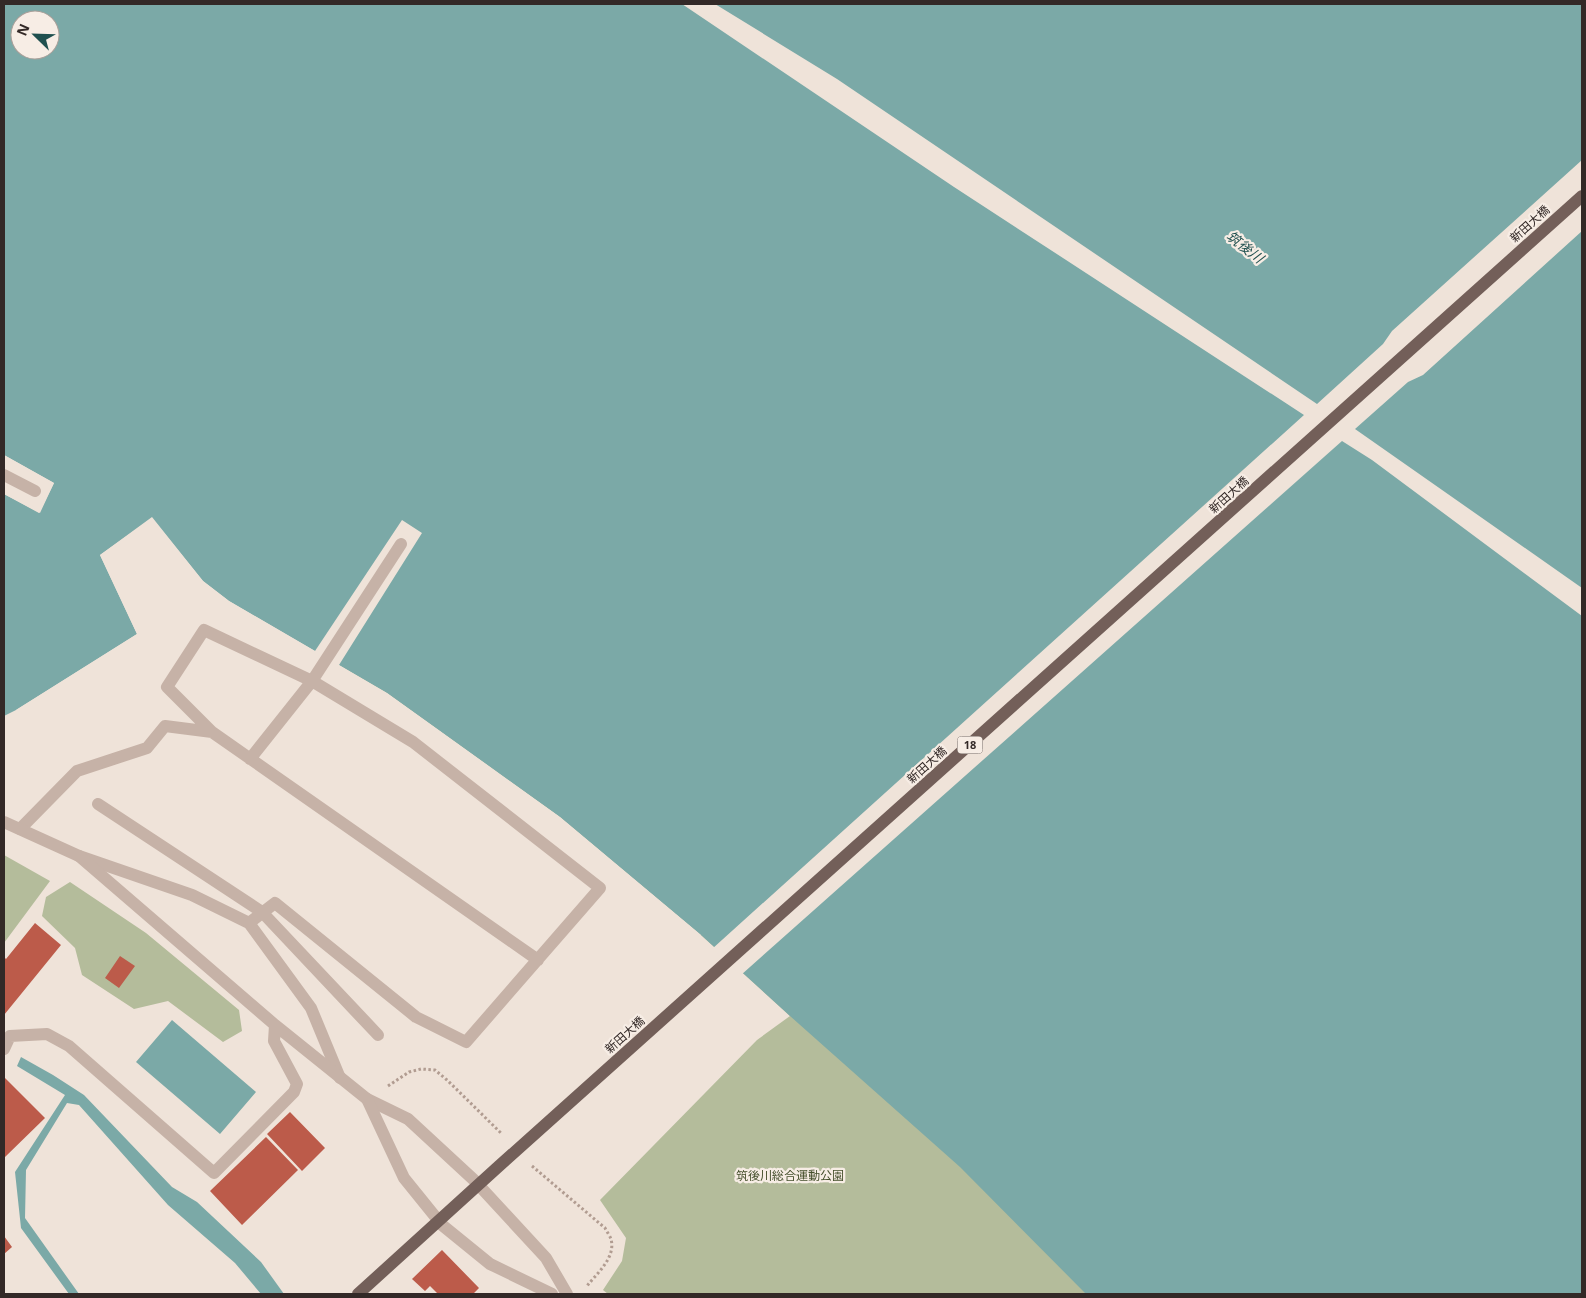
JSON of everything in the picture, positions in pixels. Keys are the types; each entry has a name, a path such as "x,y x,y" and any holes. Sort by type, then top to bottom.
{"main road":[{"name":"新田大橋","path":"358,1294 1582,196"}],"street":[{"path":"4,475 35,491"},
{"path":"250,759 312,681 401,544"},
{"path":"249,923 275,903 416,1017 466,1042 538,960 600,888 413,742 312,681 204,630 167,687 212,732 538,960"},
{"path":"20,829 76,771 146,748 165,726 212,732"},
{"path":"98,804 262,912 378,1035"},
{"path":"4,822 80,856 192,895 249,923 311,1008 340,1078"},
{"path":"80,856 276,1025 366,1099 408,1119 474,1180 546,1258 566,1294"},
{"path":"4,1049 7,1034 47,1034 69,1046 214,1173 294,1092 297,1084 274,1041 276,1025"},
{"path":"366,1099 404,1178 442,1225 490,1264 552,1294"}],"path":[{"path":"366,1099 409,1072 421,1068 435,1070 508,1139"},
{"path":"526,1160 605,1228 611,1239 612,1252 586,1287"}],"green space":[{"name":"筑後川総合運動公園","path":"356,637 1185,1294 608,1294 603,1290 622,1261 626,1238 600,1200 757,1040 790,1016 701,935 560,817 387,693 339,665"},
{"path":"4,855 50,881 4,943"},
{"path":"70,882 146,933 239,1010 242,1031 223,1042 168,1001 134,1009 82,975 75,948 42,916 46,897"}],"water":[{"name":"筑後川","path":"4,4 1582,4 1582,1294 1086,1294 960,1167 701,935 560,817 387,693 229,601 203,581 152,518 100,555 137,634 4,716 4,494 39,513 54,483 4,455"},
{"path":"172,1020 256,1092 220,1134 136,1062"},
{"path":"21,1057 84,1095 172,1187 197,1202 261,1262 284,1294 261,1294 235,1263 168,1205 79,1105 67,1103 26,1170 25,1218 79,1294 69,1294 21,1228 15,1172 65,1095 17,1066"}],"pier":[{"path":"682,4 715,4 837,79 1317,404 1383,344 1392,331 1582,160 1582,231 1423,375 1408,382 1355,429 1582,588 1582,616 1372,460 1342,441 741,975 712,949 1304,415 954,187"},
{"path":"4,455 54,483 40,513 4,494 4,491 38,509 51,484 4,458"},
{"path":"152,517 203,581 229,601 315,651 402,520 422,533 339,665 387,693 560,817 701,935 699,937 559,819 386,695 227,603 201,583 151,521 103,556 139,636 18,711 16,710 137,634 100,555"}],"building":[{"path":"35,923 61,945 4,1015 4,957 6,959"},
{"path":"120,956 135,966 119,988 105,978"},
{"path":"4,1077 45,1118 4,1158"},
{"path":"290,1112 325,1148 302,1171 267,1134"},
{"path":"266,1137 298,1170 242,1225 210,1191"},
{"path":"4,1236 12,1247 4,1254"},
{"path":"442,1250 479,1288 473,1294 438,1294 430,1286 425,1291 412,1279"}]}
